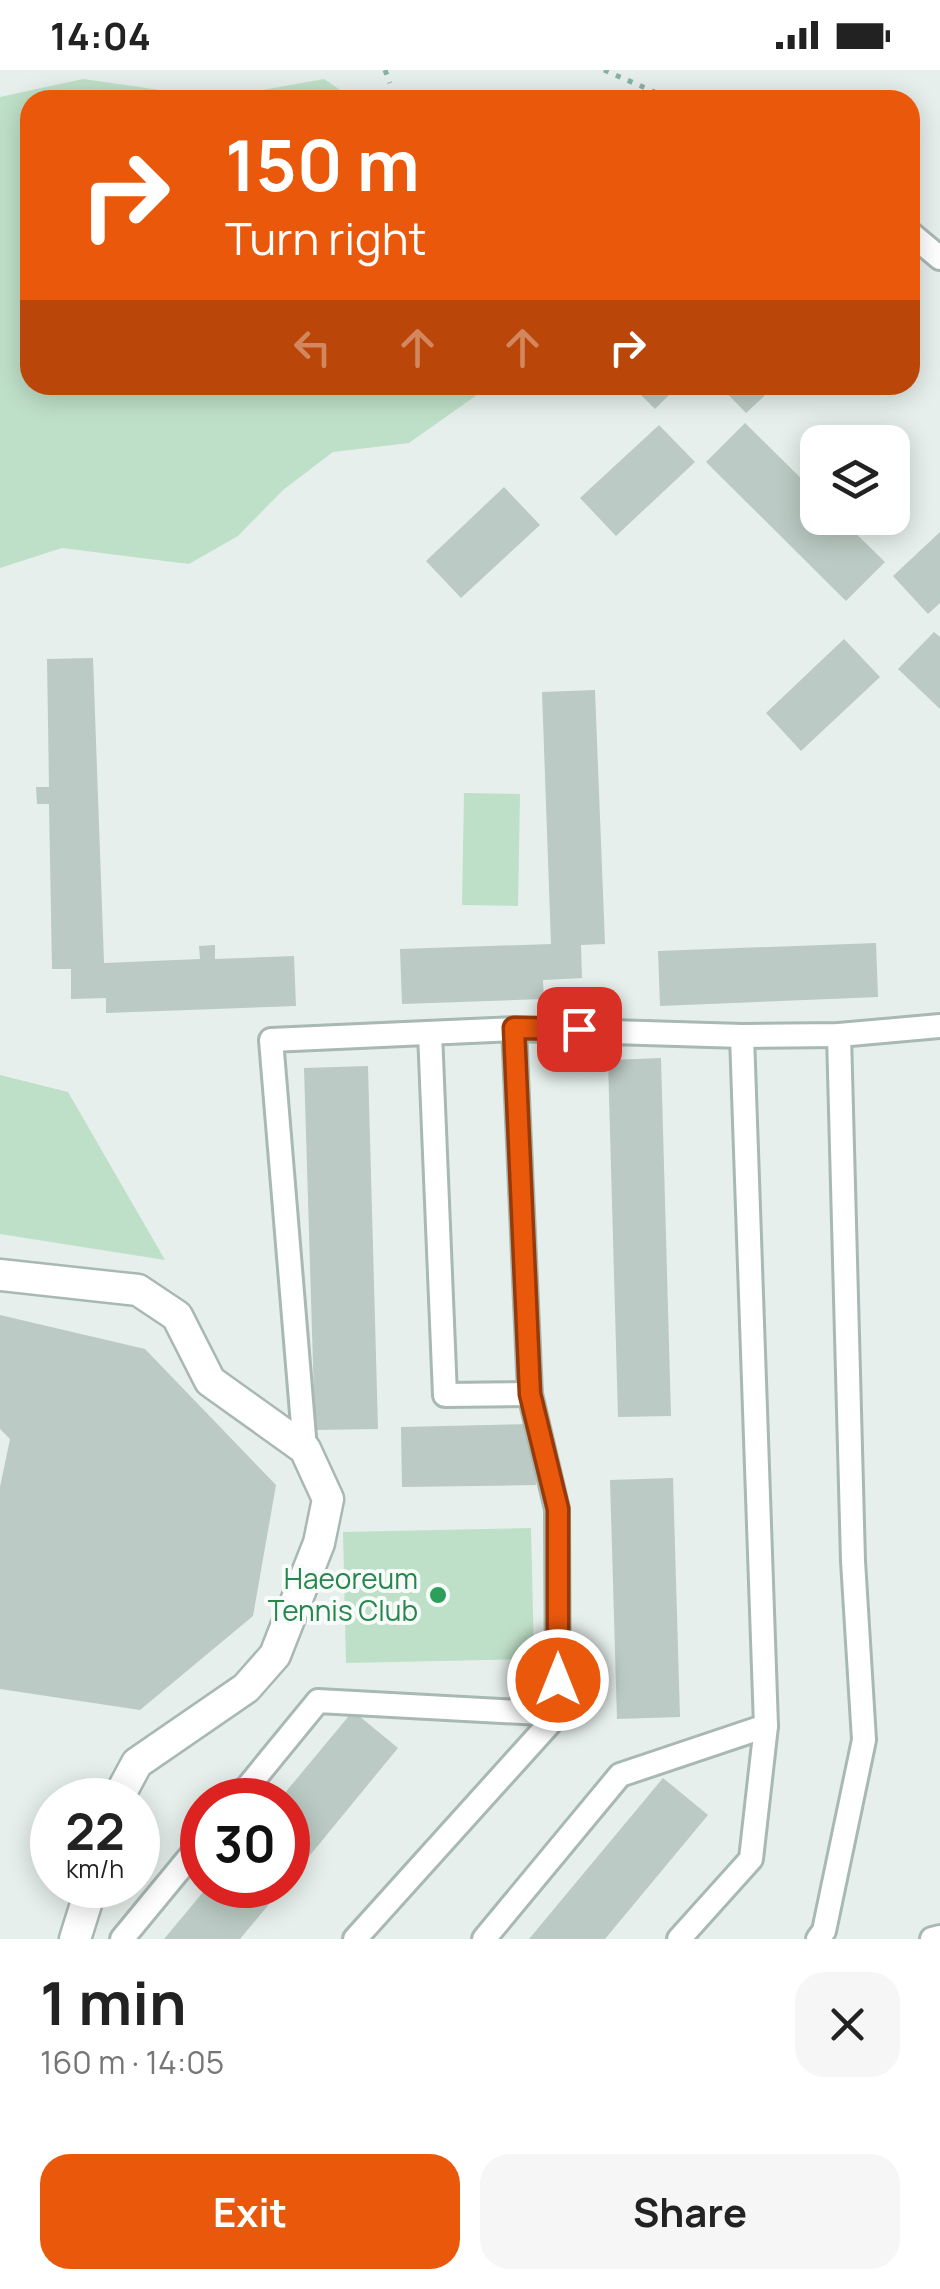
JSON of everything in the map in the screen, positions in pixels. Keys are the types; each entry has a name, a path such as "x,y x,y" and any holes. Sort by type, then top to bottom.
{"street":[{"path":"920,242 940,258"},
{"path":"129,1778 137,1764 246,1688 274,1655 319,1544 328,1500 305,1449 270,1040 514,1028 742,1036 940,1026"},
{"path":"355,1939 558,1714 558,1509 530,1394 514,1028"},
{"path":"430,1033 445,1395 530,1394"},
{"path":"818,1939 824,1932 864,1740 853,1561 839,1034"},
{"path":"679,1939 751,1859 766,1726 742,1036"},
{"path":"0,1275 138,1290 176,1316 210,1382 305,1449"},
{"path":"255,1778 318,1701 558,1714"},
{"path":"484,1939 620,1775 766,1726"},
{"path":"122,1939 180,1869"},
{"path":"74,1939 84,1908"},
{"path":"932,1939 940,1937"}],"path":[{"path":"385,70 390,82"},
{"path":"604,70 649,90"}],"green space":[{"path":"83,79 161,90 32,90"},
{"path":"324,79 340,90 262,90"},
{"path":"20,93 20,395 477,395 409,443 333,452 283,490 238,536 189,564 62,548 0,568 0,97"},
{"path":"464,793 520,794 518,906 462,905"},
{"path":"0,1075 68,1092 165,1260 0,1234"},
{"name":"Haeoreum Tennis Club","path":"531,1528 534,1659 346,1663 343,1532"}],"building":[{"path":"641,395 669,395 655,409"},
{"path":"729,395 765,395 746,413"},
{"path":"745,423 800,477 800,535 857,535 885,562 846,601 706,462"},
{"path":"659,425 695,462 616,536 580,498"},
{"path":"504,487 540,525 461,598 426,561"},
{"path":"940,532 940,603 928,614 893,576"},
{"path":"934,632 940,637 940,709 898,669"},
{"path":"844,639 880,677 801,751 766,713"},
{"path":"93,658 104,963 200,959 199,946 215,945 215,959 294,956 296,1006 106,1013 106,998 71,999 71,969 52,969 49,804 37,804 36,787 49,787 47,659"},
{"path":"595,690 605,944 581,945 582,978 543,980 544,999 402,1004 400,949 551,944 542,692"},
{"path":"876,943 878,997 660,1006 658,951"},
{"path":"661,1058 671,1416 618,1417 608,1060"},
{"path":"368,1066 378,1429 315,1430 304,1068"},
{"path":"0,1315 145,1349 276,1485 253,1616 140,1710 0,1689 0,1487 10,1439 0,1429"},
{"path":"534,1424 536,1485 402,1487 401,1427"},
{"path":"673,1478 680,1717 617,1719 610,1480"},
{"path":"353,1711 398,1748 310,1855 310,1778 297,1778"},
{"path":"663,1778 708,1815 605,1939 529,1939"},
{"path":"190,1908 266,1908 240,1939 164,1939"}],"place":[{"name":"Haeoreum Tennis Club","path":"438,1595"}],"route":[{"path":"558,1680 558,1509 530,1394 514,1028 579,1029"}]}
